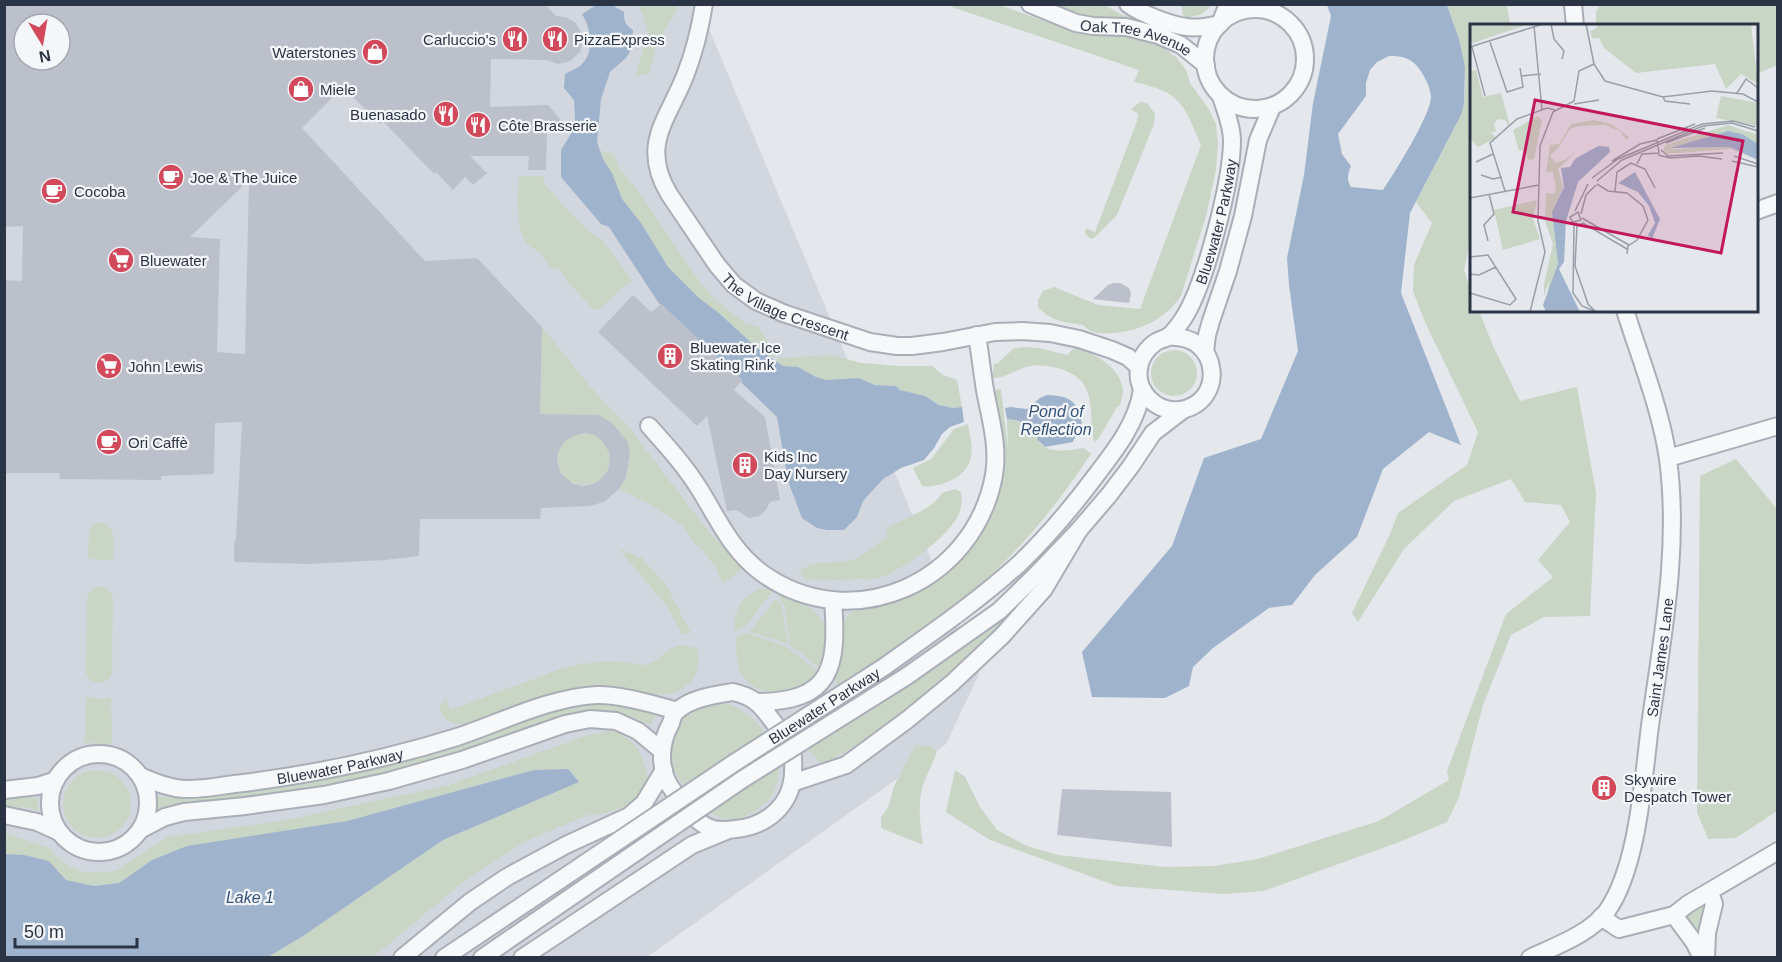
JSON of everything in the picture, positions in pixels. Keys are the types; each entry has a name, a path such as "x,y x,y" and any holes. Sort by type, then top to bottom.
{"street":[{"name":"The Village Crescent","path":"704,4 695,45 685,75 658,134 656,158 659,174 665,186 723,273 739,289 770,308 870,342 912,346 977,335 1022,331 1066,336 1112,350 1128,357 1139,367"},
{"name":"Oak Tree Avenue","path":"1030,4 1076,23 1126,27 1158,35 1181,45 1206,65"},
{"name":"Oak Tree Avenue","path":"1128,4 1148,15 1187,27 1220,24"},
{"path":"1220,24 1244,11 1269,8 1293,27 1301,38 1305,51 1305,64 1296,89 1287,99 1272,107 1245,108 1232,104 1214,87 1208,76 1206,54 1208,43 1220,24 1228,4"},
{"path":"1573,4 1575,24"},
{"name":"Bluewater Parkway","path":"1167,337 1182,320 1196,292 1214,236 1226,184 1231,134 1221,96"},
{"name":"Bluewater Parkway","path":"1205,352 1211,321 1241,225 1258,140 1272,107"},
{"path":"1758,210 1778,202"},
{"name":"Saint James Lane","path":"1530,957 1581,932 1601,917 1618,892 1629,861 1637,821 1666,611 1672,530 1668,458 1626,312"},
{"path":"650,426 683,465 700,490 718,524 733,546 749,563 779,584 803,594 833,600 880,597 912,586 938,570 953,556 976,525 989,493 994,473 995,451 977,335"},
{"path":"1167,337 1184,338 1200,346 1212,367 1208,390 1198,403 1183,410 1166,409 1150,401 1142,390 1138,377 1142,357 1148,348 1167,337"},
{"name":"Bluewater Parkway","path":"444,957 734,763 884,667 966,608 1020,563 1091,483 1119,445 1135,416 1142,390"},
{"name":"Bluewater Parkway","path":"482,957 743,779 908,676 999,611 1079,530 1131,466 1152,433 1183,410"},
{"path":"1668,458 1778,426"},
{"path":"792,783 846,765 908,720 951,684 1002,636 1044,589 1079,530"},
{"path":"756,702 799,698 821,681 830,667 834,651 833,600"},
{"path":"733,692 749,696 765,711 789,746 794,761 792,783 785,802 777,812 753,826 726,830 712,829 695,817 671,788 664,770 661,750 668,727 677,711 704,697 733,692"},
{"name":"Bluewater Parkway","path":"56,780 64,768 76,759 92,754 108,755 124,761 140,776 164,786 184,789 266,780 336,768 404,752 574,697 600,695 648,702 677,711"},
{"name":"Bluewater Parkway","path":"4,815 37,822 59,832 70,843 84,850 100,852 116,850 130,842 140,830 165,817 184,812 324,795 389,781 462,760 565,724 590,719 616,721 638,731 661,750"},
{"path":"402,957 470,902 507,877 566,844 629,816 644,803 664,770"},
{"path":"140,776 146,789 148,803 146,817 140,830"},
{"path":"4,790 39,786 56,780"},
{"path":"56,780 51,792 50,806 52,819 59,832"},
{"path":"522,957 692,845 726,830"},
{"path":"1601,917 1619,929 1674,915 1778,851"},
{"path":"1704,957 1714,904 1710,892"},
{"path":"1674,915 1704,957"}],"shaded area":[{"path":"5,5 699,5 979,674 946,744 647,957 5,958"}],"green space":[{"path":"1600,4 1777,5 1777,65 1758,74 1758,24 1596,24 1596,12"},
{"path":"638,5 677,5 676,11 657,44 649,74 635,75 648,33"},
{"path":"953,5 999,5 1077,32 1141,40 1164,48 1177,58 1186,70 1190,83 1208,108 1216,124 1218,143 1216,170 1206,216 1181,296 1160,317 1133,330 1097,333 1083,325 1048,316 1038,307 1038,300 1043,291 1054,287 1098,305 1140,309 1201,145 1185,110 1172,96 1134,82 1139,70 952,7"},
{"path":"1053,5 1104,5 1154,27 1120,19 1085,15"},
{"path":"1181,5 1212,5 1202,14 1184,19"},
{"path":"1447,5 1507,5 1510,24 1470,24 1470,241 1464,270 1470,287 1470,312 1479,312 1520,401 1577,387 1596,493 1590,616 1544,617 1511,635 1483,705 1459,797 1447,822 1402,841 1264,891 1223,894 1117,886 990,840 946,812 955,770 965,777 980,807 997,830 1027,846 1058,855 1165,867 1214,866 1258,859 1379,821 1449,780 1447,771 1506,614 1553,577 1538,560 1570,522 1561,505 1525,502 1511,479 1454,501 1404,549 1358,622 1352,613 1398,513 1467,465 1478,432 1424,320 1413,291 1414,265 1432,223 1416,202 1462,113 1465,84 1463,58"},
{"path":"1142,102 1148,104 1155,114 1154,124 1117,215 1091,239 1085,234 1086,228 1095,232 1137,121 1138,114 1131,109"},
{"path":"600,151 614,154 620,170 636,188 702,285 717,301 745,323 759,327 776,355 771,359 756,347 699,298 668,267 641,223 622,199"},
{"path":"519,176 543,176 544,184 588,231 603,241 632,280 598,310 593,309 568,282 559,267 555,270 524,239 518,212"},
{"path":"542,327 599,397 631,430 708,531 743,568 723,584 716,569 690,538 683,525 655,507 619,489 626,477 630,452 628,442 613,424 599,415 540,414"},
{"path":"1024,347 1067,355 1074,348 1082,350 1106,362 1118,375 1123,391 1120,405 1094,442 1090,400 1083,383 1075,376 1064,370 1035,365 1002,377 992,378 994,364 1013,349"},
{"path":"1174,350 1190,357 1197,373 1190,389 1174,396 1158,389 1151,373 1158,357"},
{"path":"833,355 861,363 932,366 943,375 957,380 962,407 939,405 932,400 900,390 896,386 875,385 859,378 826,380 798,367 783,366 775,361 780,358"},
{"path":"1001,389 1008,449 1007,419 1010,419 1032,426 1039,442 1045,447 1061,450 1084,448 1091,454 1036,528 988,578 922,629 837,685 834,676 840,662 843,628 848,616 852,612 900,600 945,575 974,545 995,507 1003,470 1002,439 995,390"},
{"path":"968,424 972,453 964,471 944,483 922,486 913,468 931,459 954,429"},
{"path":"579,433 589,433 598,437 606,445 610,459 606,473 598,481 589,485 579,485 570,481 562,473 558,464 558,454 562,445 570,437"},
{"path":"1736,459 1777,509 1777,811 1736,838 1708,839 1697,812 1700,476"},
{"path":"955,489 961,492 961,506 948,530 926,551 889,574 875,579 826,580 805,579 799,573 810,565 847,561 863,555 887,537 887,528 925,509 942,493"},
{"path":"102,522 113,533 113,560 88,559 89,529"},
{"path":"619,549 642,558 666,585 691,633 683,635 665,604"},
{"path":"98,586 107,588 113,598 112,672 109,679 100,683 91,681 86,673 87,599 88,593"},
{"path":"761,589 774,589 745,627 735,631 737,611 740,605 749,595"},
{"path":"779,592 811,609 823,622 827,639 822,667 817,666 790,644 784,605 778,595"},
{"path":"775,599 781,604 788,644 750,632"},
{"path":"1006,617 1008,622 895,722 822,765 808,750 932,671"},
{"path":"747,633 787,647 819,672 803,687 774,694 756,688 748,683 740,672 737,662 736,637"},
{"path":"680,645 697,648 698,667 685,688 669,694 646,694 598,687 572,689 467,724 451,722 443,716 441,711 440,705 446,699 450,710 580,664 612,661 645,665"},
{"path":"86,697 103,699 111,697 112,744 84,743"},
{"path":"597,703 620,705 656,714 651,726 633,717 615,712 576,713 546,720 460,752 389,771 281,792 158,808 158,796 188,797 219,794 350,774 431,754 544,715"},
{"path":"709,704 729,704 742,710 762,728 778,763 776,786 771,797 761,807 740,818 720,817 703,807 682,782 672,762 672,742 683,720 695,709"},
{"path":"612,730 628,739 638,749 644,762 648,779 633,803 604,814 588,815 530,839 468,878 373,957 268,957 303,936 443,840 579,782 568,769 534,770 347,821 152,860 119,883 94,886 66,880 49,861 24,855 5,854 4,833 49,848 62,862 84,873 116,871 168,837 286,820 449,785 585,736"},
{"path":"915,745 932,747 937,751 920,797 923,845 881,828 881,817 888,807 895,784"},
{"path":"90,770 104,770 116,775 126,785 131,804 126,823 116,833 104,838 90,838 78,833 68,823 63,811 63,797 68,785 78,775"},
{"path":"5,797 38,798 38,811 5,806"},
{"path":"1705,903 1707,906 1701,941 1690,928 1686,917 1687,913"}],"water":[{"path":"612,5 624,12 628,26 633,30 631,50 626,58 610,72 601,99 597,142 622,199 641,223 668,267 699,298 756,347 783,366 798,367 826,380 859,378 875,385 896,386 900,390 925,396 939,405 962,407 964,422 950,427 942,434 924,460 901,468 883,479 863,501 857,517 844,530 817,528 802,518 788,481 777,417 741,382 742,380 660,305 609,227 601,224 561,177 561,150 575,126 574,100 564,88 565,74 582,64 589,52 588,26 582,14 595,6"},
{"path":"1327,5 1447,5 1459,39 1465,67 1462,113 1410,213 1401,293 1461,445 1429,432 1383,469 1357,537 1315,575 1292,605 1269,608 1213,648 1193,667 1189,686 1165,698 1092,697 1082,652 1172,546 1204,458 1261,439 1298,351 1287,258 1304,175 1313,103 1331,16","holes":["1389,56 1403,57 1417,66 1430,89 1430,104 1412,143 1383,190 1351,187 1348,182 1351,166 1342,154 1338,134 1366,96 1366,83 1370,70 1377,62"]},
{"name":"Pond of Reflection","path":"1047,395 1069,399 1078,410 1082,426 1073,442 1045,447 1038,440 1032,426 1007,419 1005,408 1027,409"},
{"name":"Lake 1","path":"568,769 579,782 443,840 303,936 268,957 5,957 5,854 24,855 49,861 66,880 94,886 119,883 152,860 187,846 347,821 534,770"}],"building":[{"path":"4,4 545,4 556,16 575,22 583,41 580,52 570,61 558,64 547,60 491,59 490,107 548,105 561,120 547,133 546,170 528,170 529,156 470,156 487,173 473,185 465,177 453,190 436,172 434,174 383,121 380,124 347,91 343,94 339,91 302,128 425,261 477,258 542,327 540,414 599,415 613,424 628,442 630,453 626,477 619,489 604,502 589,506 541,508 540,519 420,519 419,556 309,564 234,562 242,422 215,423 214,474 161,476 161,480 60,479 59,473 4,473 4,280 22,281 23,226 4,227","holes":["249,180 245,354 217,352 220,239 190,237","584,433 594,435 602,441 609,452 610,459 608,470 600,480 583,486 573,484 560,472 557,459 564,442"]},
{"path":"1120,283 1129,288 1131,293 1129,303 1093,299 1108,285"},
{"path":"633,295 651,312 661,304 742,380 734,390 765,417 780,500 770,502 759,516 749,518 736,510 727,511 707,416 697,426 598,332"},
{"name":"Skywire Despatch Tower","path":"1612,777 1616,795 1597,800 1592,782"},
{"path":"1062,789 1171,792 1172,847 1057,835"}],"place":[{"name":"Carluccio's","path":"515,39"},
{"name":"PizzaExpress","path":"555,39"},
{"name":"Waterstones","path":"375,52"},
{"name":"Miele","path":"301,89"},
{"name":"Buenasado","path":"446,114"},
{"name":"Côte Brasserie","path":"478,125"},
{"name":"Joe & The Juice","path":"171,177"},
{"name":"Cocoba","path":"54,191"},
{"name":"Bluewater","path":"121,260"},
{"name":"Bluewater Ice Skating Rink","path":"670,356"},
{"name":"John Lewis","path":"109,366"},
{"name":"Ori Caffè","path":"109,442"},
{"name":"Kids Inc Day Nursery","path":"745,465"},
{"name":"Skywire Despatch Tower","path":"1604,788"}]}
